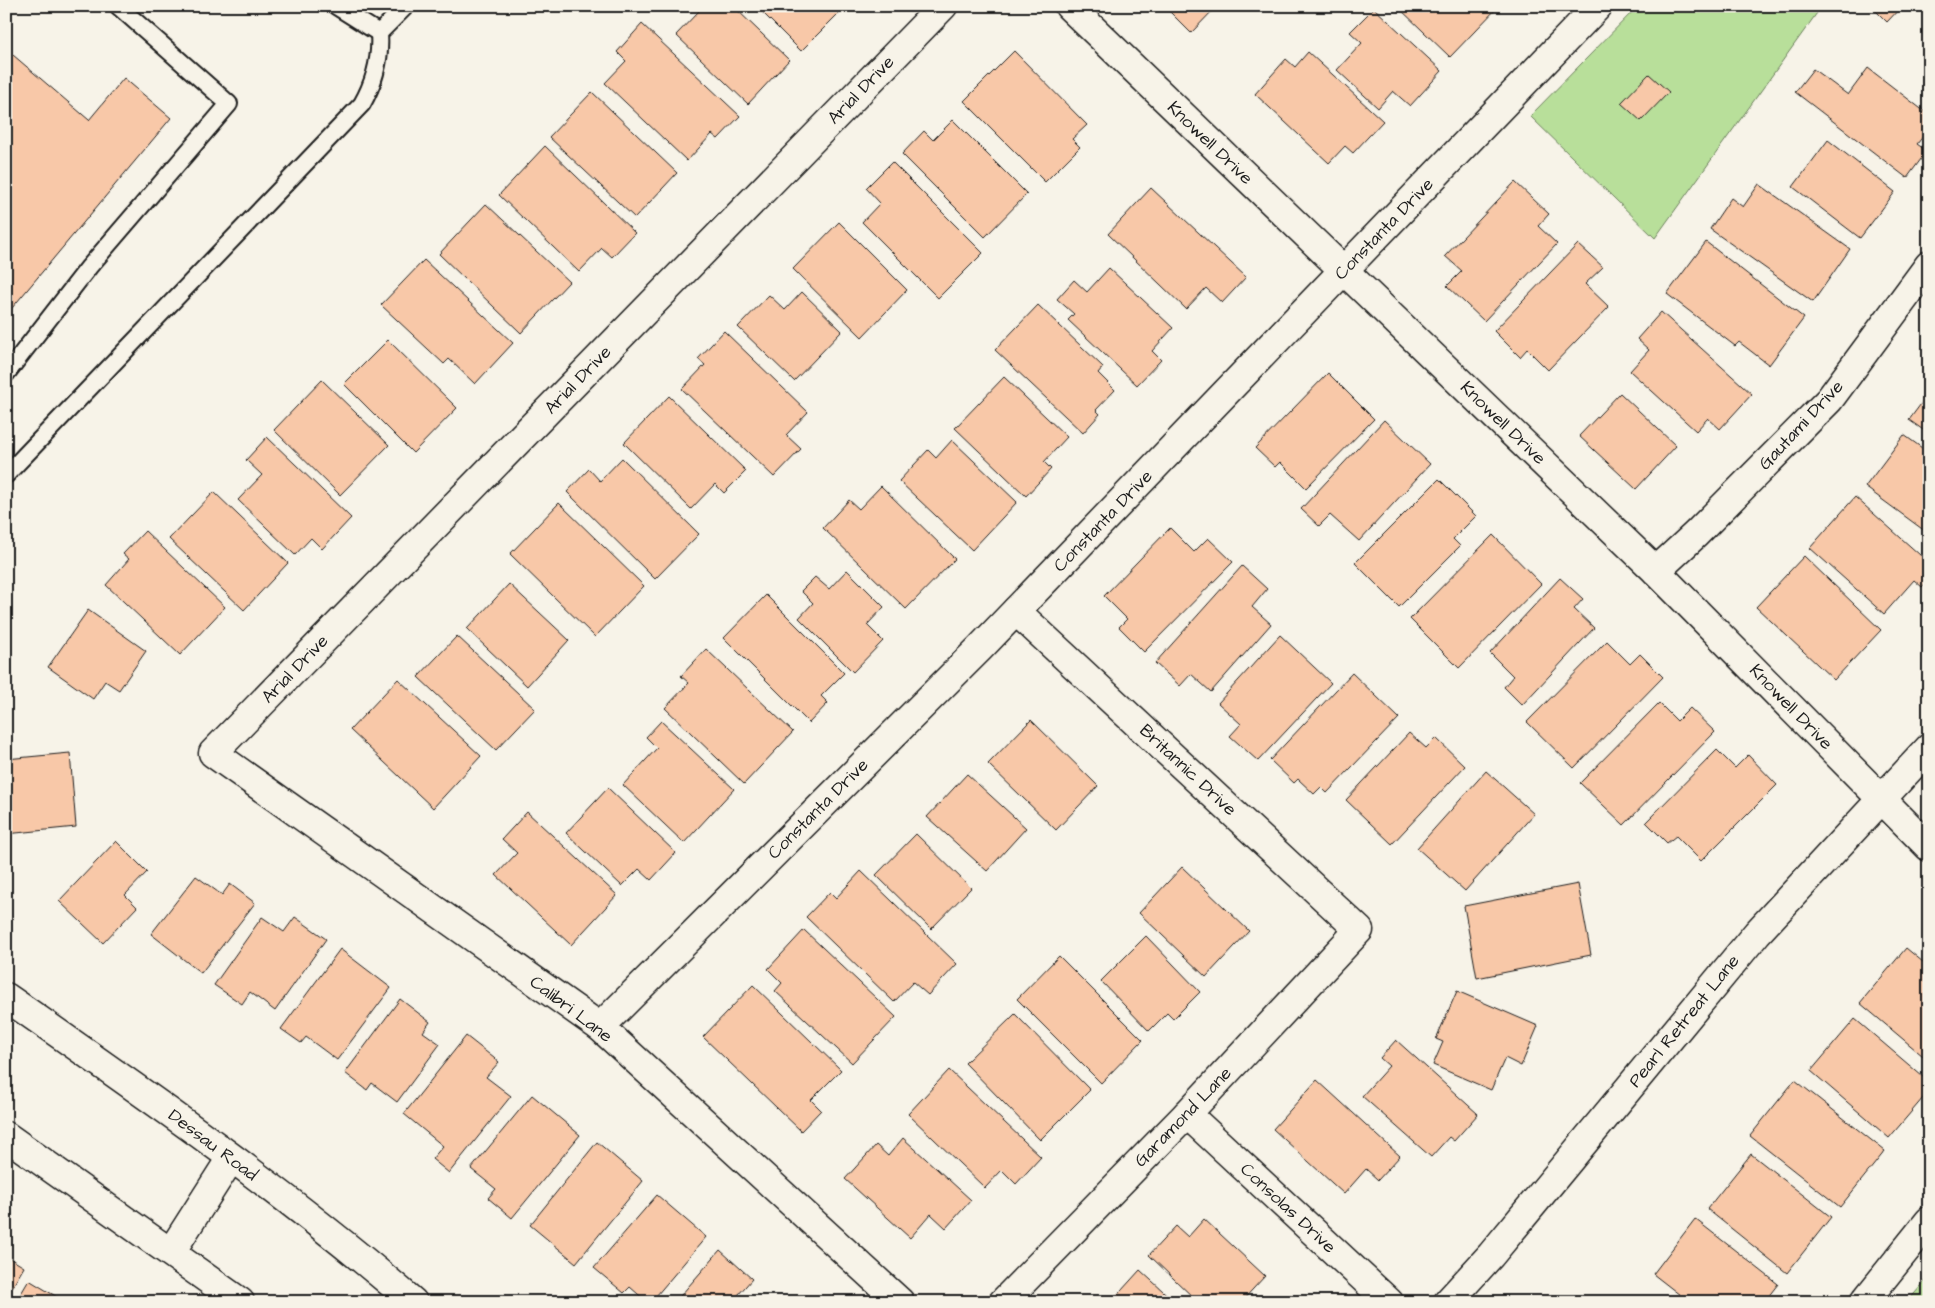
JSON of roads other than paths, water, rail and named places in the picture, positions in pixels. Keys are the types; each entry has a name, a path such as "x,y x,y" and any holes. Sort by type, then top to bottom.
{"street":[{"name":"Arial Drive","path":"213,753 943,6"},
{"name":"Knowell Drive","path":"1069,6 1656,570 1929,847"},
{"name":"Constanta Drive","path":"600,1027 1016,610 1598,6"},
{"name":"Gautami Drive","path":"1656,570 1696,534 1829,400 1929,265"},
{"name":"Britannic Drive","path":"1016,610 1359,930"},
{"name":"Pearl Retreat Lane","path":"1448,1302 1497,1248 1757,933 1929,748"},
{"name":"Calibri Lane","path":"213,753 600,1027 900,1302"},
{"name":"Garamond Lane","path":"1003,1302 1187,1114 1359,930"},
{"name":"Dessau Road","path":"6,997 142,1091 352,1249 414,1302"},
{"name":"Consolas Drive","path":"1187,1114 1389,1302"},
{"path":"6,1136 240,1302"},
{"path":"171,1252 231,1158"},
{"path":"1864,1302 1929,1222"}],"lane":[{"path":"6,374 89,268 229,104 118,6"},
{"path":"336,6 380,33"},
{"path":"6,475 362,104 376,72 380,53 380,33 406,6"}]}
